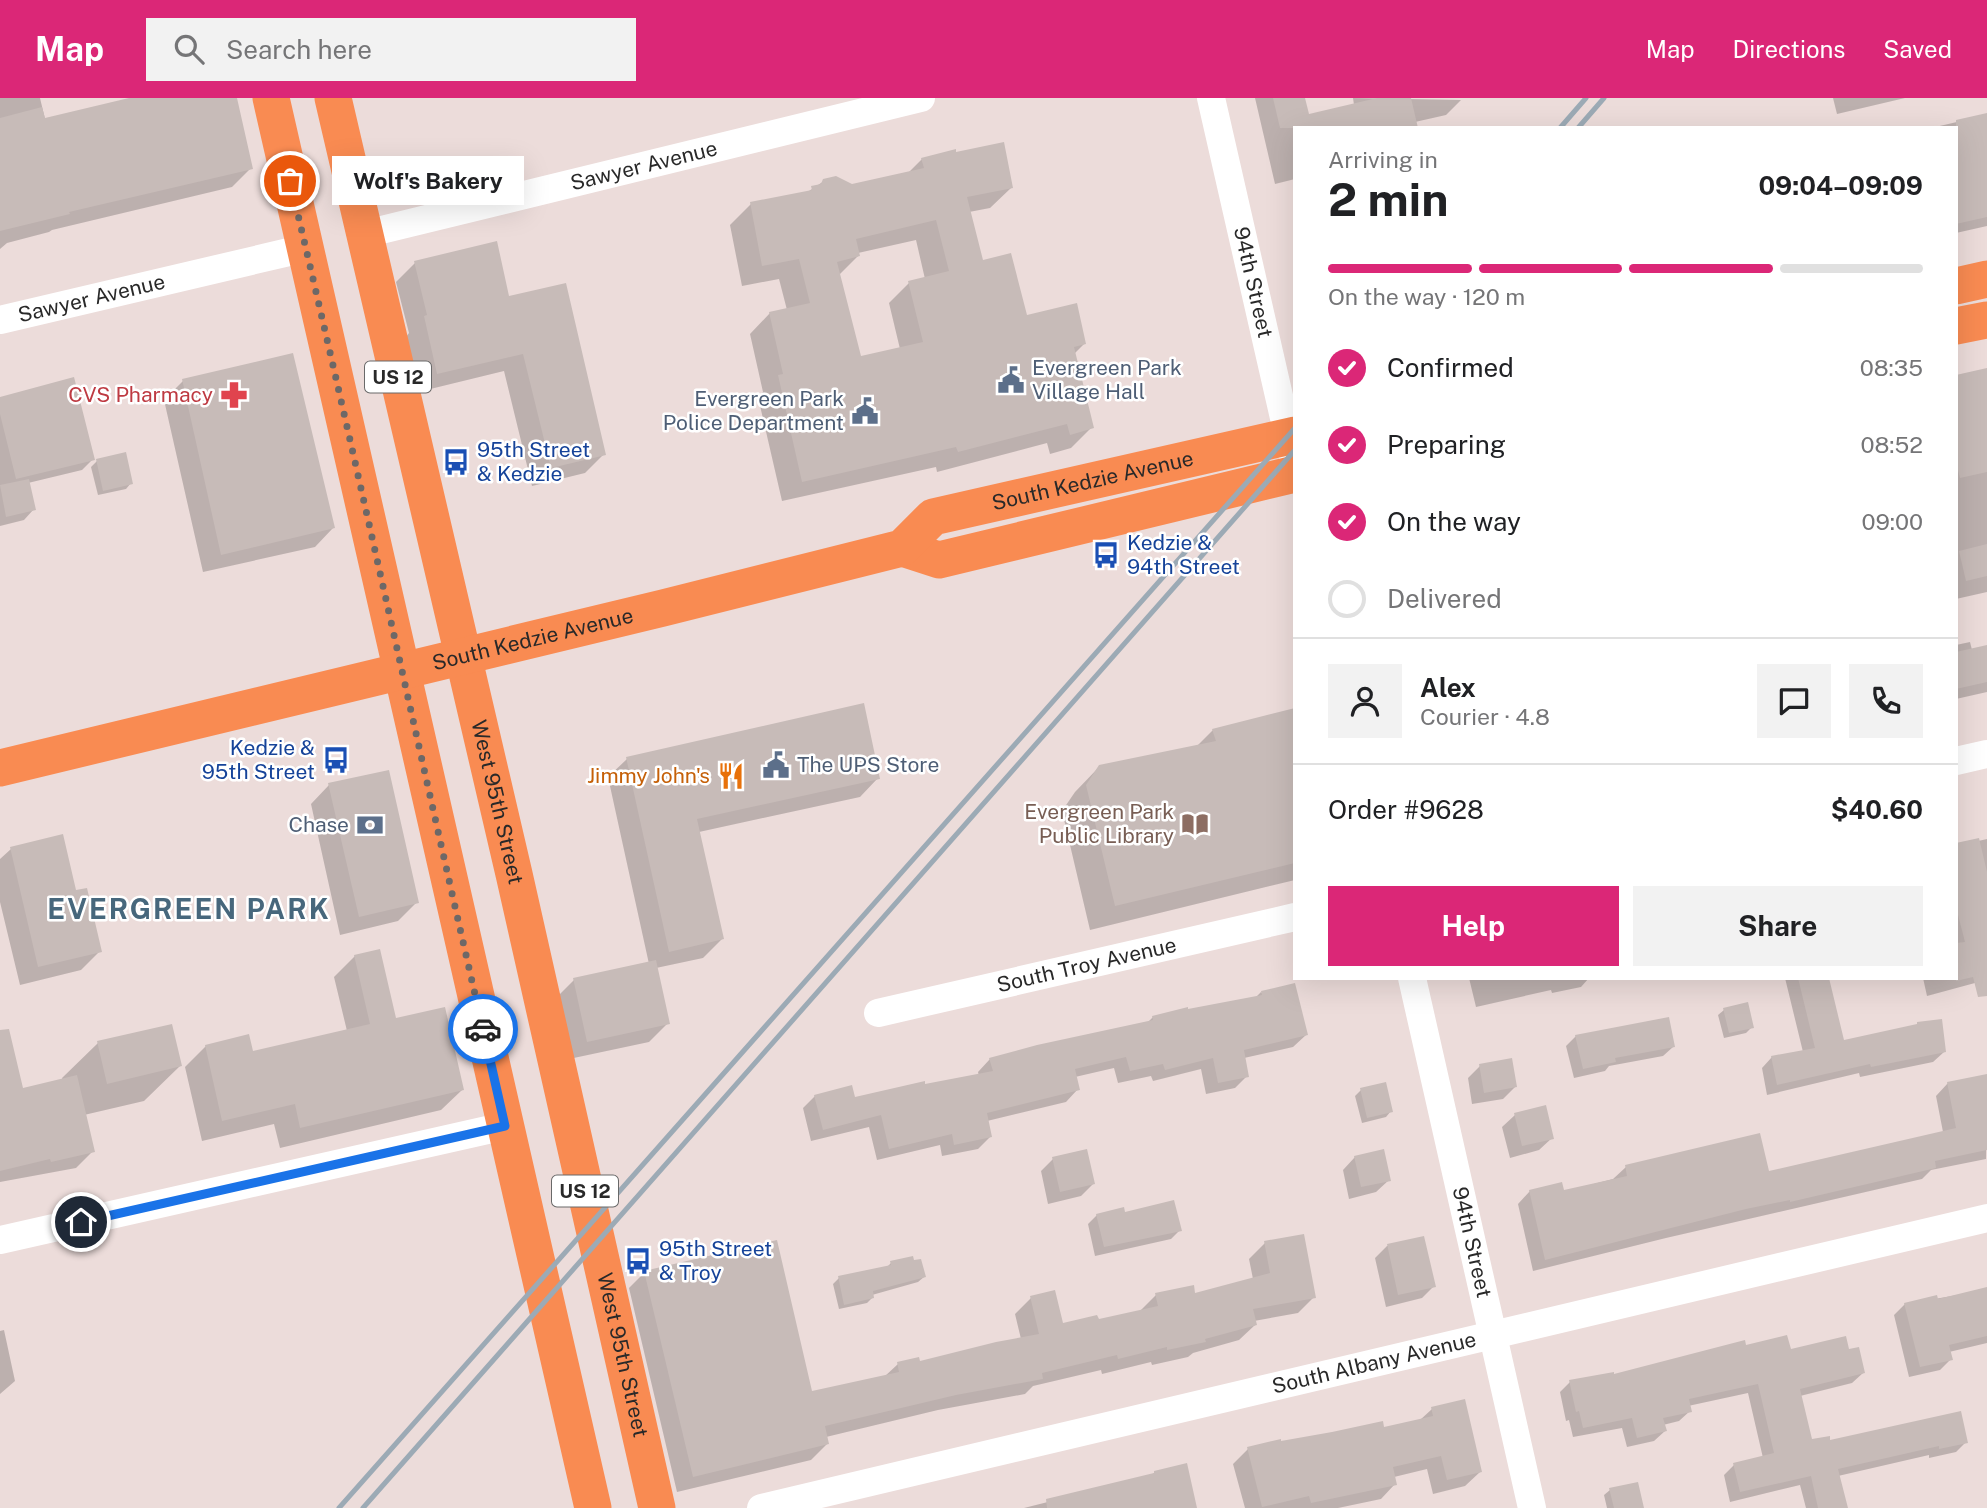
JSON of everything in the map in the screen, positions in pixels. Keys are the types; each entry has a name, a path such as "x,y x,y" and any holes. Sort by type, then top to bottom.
{"main road":[{"name":"US 12","path":"271,98 354,448 401,672 593,1508"},
{"name":"West 95th Street","path":"333,98 657,1508"},
{"path":"1958,286 1987,279"},
{"path":"1958,326 1987,320"},
{"name":"South Kedzie Avenue","path":"0,768 902,548 933,517 1293,446"},
{"name":"South Kedzie Avenue","path":"902,548 939,560 1293,474"}],"street":[{"name":"Sawyer Avenue","path":"365,234 921,98"},
{"name":"94th Street","path":"1211,98 1293,446"},
{"name":"Sawyer Avenue","path":"0,320 306,248"},
{"path":"1958,761 1987,754"},
{"name":"South Troy Avenue","path":"878,1013 1293,917"},
{"name":"94th Street","path":"1412,980 1532,1508"},
{"path":"0,1240 505,1126"},
{"name":"South Albany Avenue","path":"761,1508 1987,1219"}],"building":[{"path":"129,98 237,98 253,169 0,231 0,118 42,107 45,118"},
{"path":"1273,98 1305,98 1309,114 1377,98 1411,98 1418,126 1293,126 1280,128"},
{"path":"1987,113 1987,217 1958,224 1958,126 1956,120"},
{"path":"1004,142 1013,188 967,197 983,260 1011,253 1027,315 1077,303 1086,344 1074,347 1094,428 1070,435 1067,424 958,452 956,447 802,482 778,375 783,374 769,312 810,303 799,259 762,266 750,202 812,190 811,186 821,184 823,179 836,176 852,184 924,168 921,158 956,149 956,152","holes":["936,220 949,271 908,281 923,342 861,356 837,262 860,256 856,239"]},
{"path":"497,241 509,296 566,283 606,455 551,468 523,354 437,374 414,261"},
{"name":"CVS Pharmacy","path":"293,353 335,528 221,555 182,379"},
{"path":"1987,368 1987,472 1960,478 1958,470 1958,375"},
{"path":"74,377 95,460 16,479 0,414 0,397"},
{"path":"126,452 133,484 103,491 96,459"},
{"path":"29,479 36,510 6,517 0,485"},
{"path":"1987,544 1987,576 1966,581 1959,551"},
{"path":"1987,645 1987,682 1958,689 1958,652"},
{"path":"864,703 880,779 697,819 724,939 669,952 626,757"},
{"name":"Evergreen Park Public Library","path":"1293,709 1293,863 1115,906 1086,785 1099,765 1216,741 1212,729"},
{"name":"Chase","path":"389,770 419,903 359,917 328,783"},
{"path":"63,834 76,890 87,888 102,952 38,967 10,847"},
{"path":"1979,838 1987,872 1987,996 1978,997 1973,977 1956,981 1958,943 1965,942 1958,915 1958,843"},
{"path":"380,949 396,1018 445,1007 464,1090 300,1128 295,1104 222,1121 205,1045 249,1034 253,1051 370,1024 354,955"},
{"path":"656,960 670,1024 587,1042 573,978"},
{"path":"1798,980 1829,980 1844,1040 1917,1022 1942,1019 1946,1052 1871,1067 1870,1064 1777,1085 1771,1056 1815,1048"},
{"path":"1295,983 1308,1035 1244,1050 1249,1077 1218,1083 1213,1058 1165,1070 1163,1064 1130,1071 1126,1057 1075,1069 1080,1090 987,1113 992,1137 954,1145 952,1134 889,1149 881,1115 823,1130 814,1095 852,1085 855,1097 925,1081 925,1084 993,1071 989,1058 1153,1020 1152,1016 1188,1007 1262,995 1261,991"},
{"path":"1748,1002 1754,1028 1729,1033 1723,1008"},
{"path":"1669,1017 1675,1047 1615,1058 1616,1062 1583,1069 1575,1035"},
{"path":"172,1024 182,1066 107,1084 97,1041"},
{"path":"9,1029 23,1088 77,1075 95,1152 0,1171 0,1030"},
{"path":"1512,1058 1517,1087 1484,1093 1479,1064"},
{"path":"1987,1074 1987,1150 1935,1161 1936,1168 1790,1202 1746,1209 1545,1260 1529,1190 1562,1182 1564,1190 1627,1176 1625,1165 1760,1133 1769,1171 1956,1128 1947,1082"},
{"path":"1386,1082 1393,1112 1367,1118 1360,1088"},
{"path":"1546,1105 1554,1139 1522,1146 1514,1113"},
{"path":"1087,1149 1095,1184 1060,1192 1052,1157"},
{"path":"1384,1149 1391,1181 1361,1187 1354,1156"},
{"path":"1174,1200 1182,1231 1104,1247 1096,1214 1124,1207 1125,1212"},
{"path":"1304,1234 1316,1298 1253,1309 1257,1325 1205,1339 1206,1342 1167,1350 1167,1347 1118,1359 1117,1355 1042,1373 1043,1379 956,1395 825,1426 829,1444 693,1477 644,1271 777,1240 812,1391 899,1372 897,1362 919,1357 920,1361 1039,1334 1030,1296 1055,1290 1063,1323 1097,1315 1099,1319 1158,1306 1155,1293 1194,1285 1195,1293 1270,1273 1264,1241"},
{"path":"1424,1236 1436,1287 1398,1295 1387,1244"},
{"path":"913,1256 914,1260 921,1259 926,1277 873,1291 874,1298 844,1305 838,1276 891,1265 890,1261"},
{"path":"1987,1287 1987,1336 1949,1345 1953,1360 1920,1367 1904,1303 1937,1295 1938,1299"},
{"path":"1787,1335 1791,1349 1846,1336 1849,1349 1859,1347 1865,1373 1800,1389 1812,1439 1830,1436 1830,1440 1961,1411 1968,1443 1939,1449 1939,1446 1838,1469 1848,1508 1818,1508 1811,1476 1740,1492 1733,1463 1774,1453 1758,1384 1689,1399 1692,1412 1663,1418 1667,1431 1637,1438 1632,1418 1583,1428 1579,1411 1576,1412 1569,1380 1614,1374 1745,1340 1746,1345"},
{"path":"1465,1399 1482,1472 1447,1480 1441,1456 1393,1467 1397,1485 1311,1503 1309,1496 1262,1507 1247,1447 1383,1421 1384,1427 1433,1416 1431,1407"},
{"path":"1187,1463 1197,1508 1047,1508 1046,1499"},
{"path":"1638,1482 1644,1508 1614,1508 1609,1488"}],"railway":[{"path":"1562,126 1586,98"},
{"path":"1580,126 1604,98"},
{"path":"339,1508 1293,430"},
{"path":"363,1508 1293,452"}],"way so far":[{"path":"290,181 354,448 401,672 483,1029"}],"place":[{"name":"Wolf's Bakery","path":"290,181"},
{"name":"Evergreen Park Village Hall","path":"1011,380"},
{"name":"CVS Pharmacy","path":"234,395"},
{"name":"Evergreen Park Police Department","path":"865,411"},
{"name":"95th Street & Kedzie","path":"456,462"},
{"name":"Kedzie & 94th Street","path":"1106,555"},
{"name":"Kedzie & 95th Street","path":"336,760"},
{"name":"The UPS Store","path":"776,765"},
{"name":"Jimmy John's","path":"731,776"},
{"name":"Evergreen Park Public Library","path":"1195,824"},
{"name":"Chase","path":"370,825"},
{"name":"95th Street & Troy","path":"638,1261"}],"district":[{"name":"EVERGREEN PARK","path":"189,909"}],"route":[{"path":"81,1222 505,1126 483,1029"}]}
